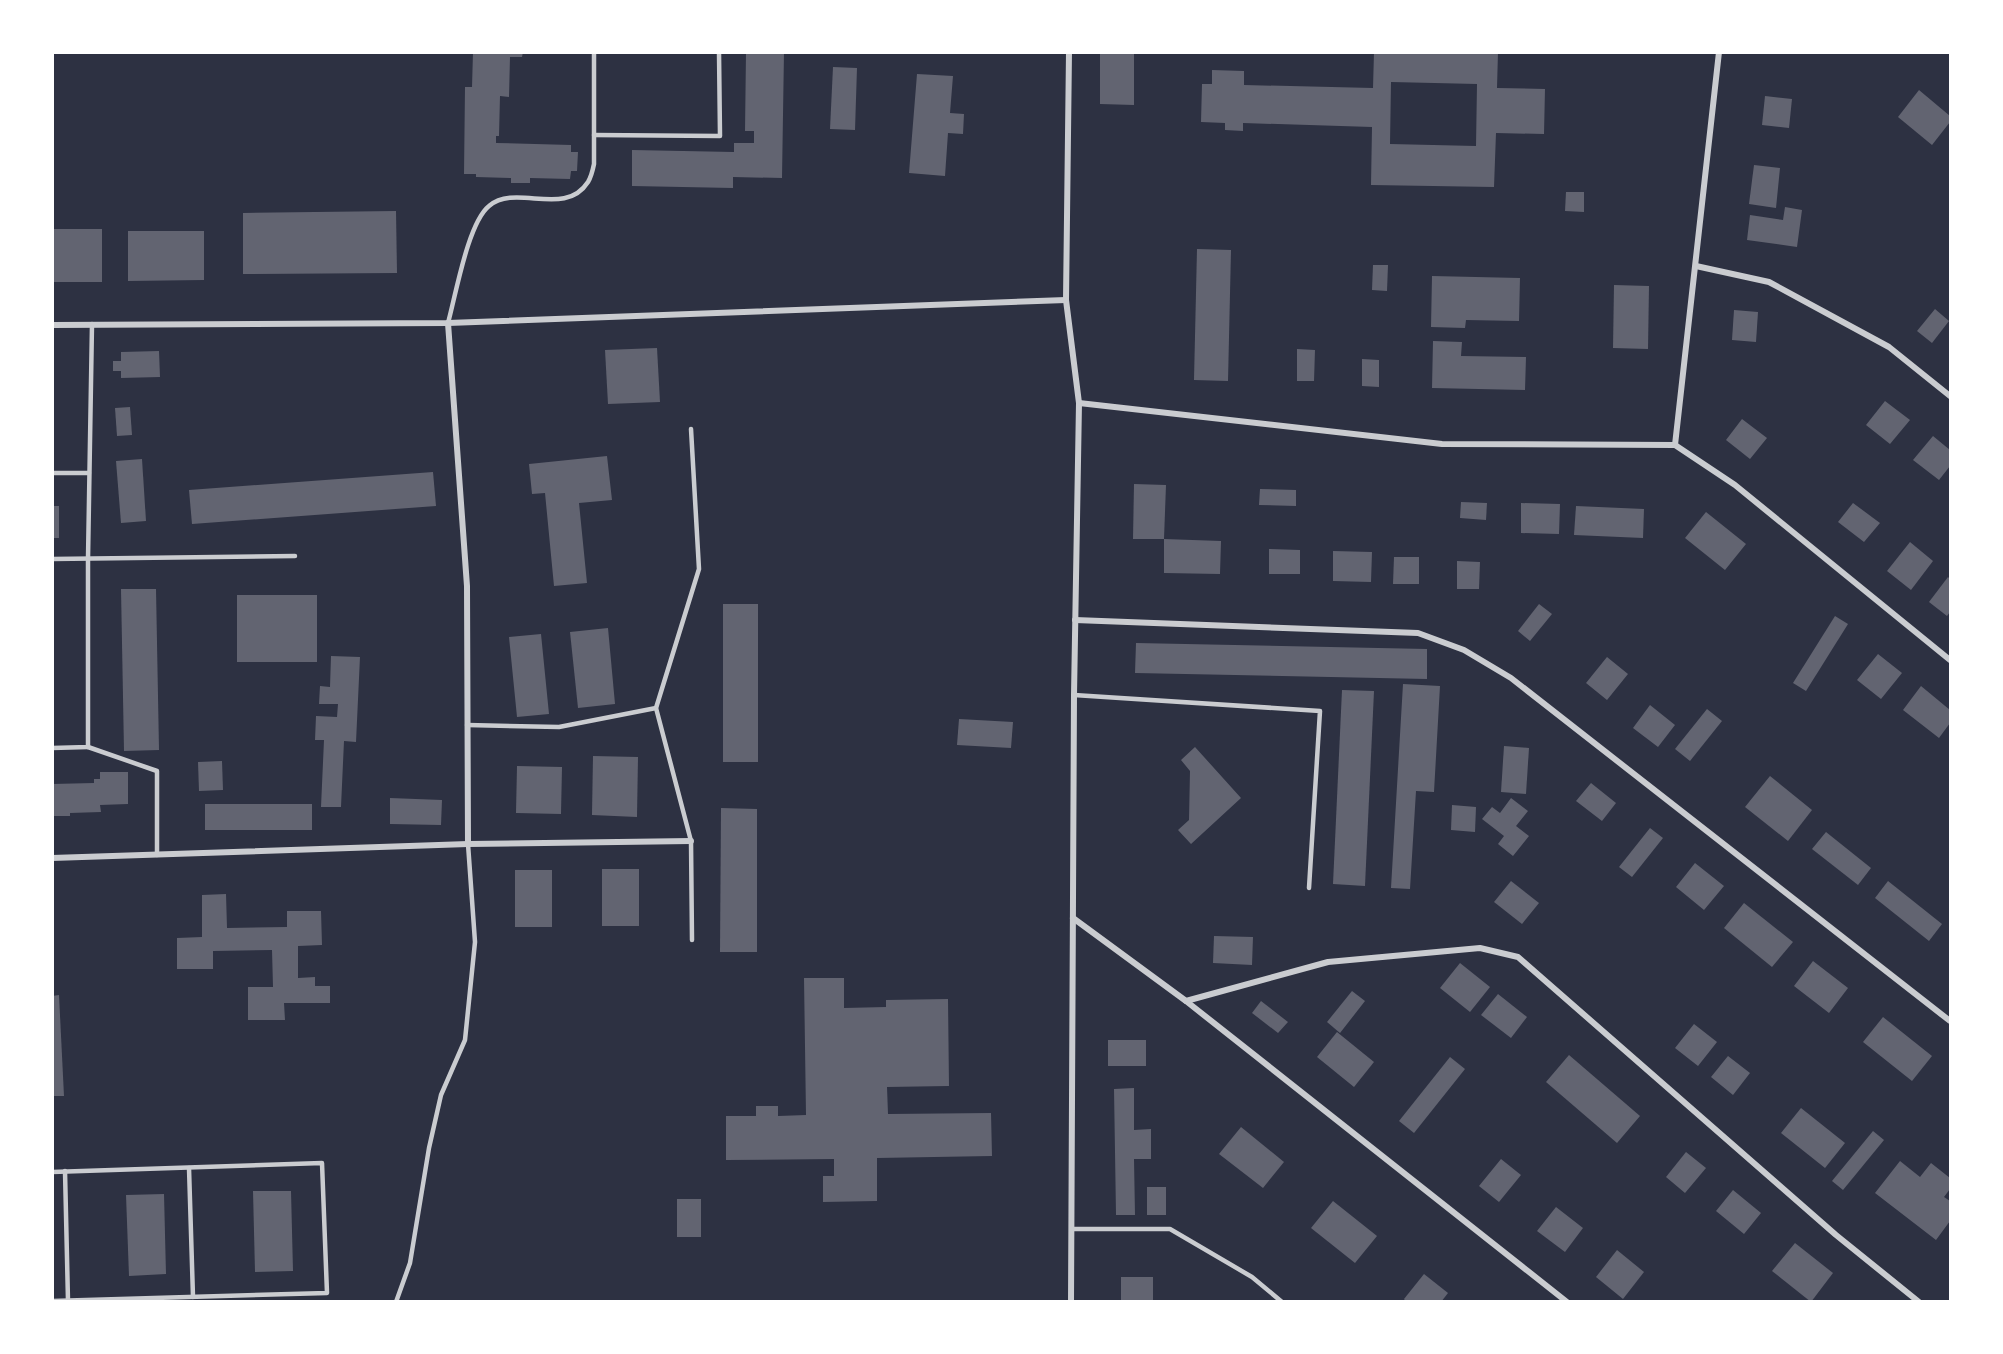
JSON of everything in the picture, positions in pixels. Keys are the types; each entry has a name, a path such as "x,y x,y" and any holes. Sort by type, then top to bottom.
{"street":[{"path":"1069,52 1066,300 1079,403 1074,695 1071,1302"},
{"path":"1675,446 1719,52"},
{"path":"1696,266 1769,282 1889,347 1950,396"},
{"path":"52,325 448,323 1066,300"},
{"path":"448,323 467,586 468,844"},
{"path":"1079,403 1442,444 1675,446 1735,485 1950,660"},
{"path":"1075,620 1418,633 1464,650 1511,678 1950,1021"},
{"path":"52,858 468,844 691,841"},
{"path":"1073,918 1186,1001 1567,1302"},
{"path":"1186,1001 1328,962 1480,948 1518,957 1836,1235 1919,1302"}],"lane":[{"path":"448,323 474,227 489,206 504,199 563,199 575,195 589,181 594,164 594,52"},
{"path":"594,135 720,136 719,52"},
{"path":"88,747 92,324"},
{"path":"691,429 699,569 656,708 691,841 692,940"},
{"path":"52,473 90,473"},
{"path":"52,559 294,556"},
{"path":"1074,695 1320,711 1309,888"},
{"path":"467,725 559,727 656,708"},
{"path":"52,748 88,747 157,771 157,855"},
{"path":"396,1302 410,1263 429,1148 441,1095 465,1040 475,942 468,844"},
{"path":"52,1172 322,1163 327,1293 52,1301"},
{"path":"189,1168 193,1297"},
{"path":"65,1171 68,1301"},
{"path":"1072,1229 1170,1229 1251,1277 1282,1302"}],"building":[{"path":"473,52 523,52 522,57 510,57 509,97 500,96 499,136 496,136 496,143 571,145 571,152 578,152 577,171 571,171 570,179 530,178 530,183 511,183 511,178 476,177 476,174 464,174 465,87 472,87"},
{"path":"746,52 784,52 782,178 733,177 733,188 632,186 632,150 734,152 734,143 754,143 754,131 745,131"},
{"path":"1100,52 1134,52 1134,105 1100,104"},
{"path":"1374,52 1498,52 1497,88 1545,89 1544,134 1496,133 1494,187 1371,185 1372,127 1243,123 1243,131 1225,130 1225,123 1201,122 1202,84 1212,84 1212,70 1244,71 1244,85 1373,88","holes":["1391,82 1477,84 1476,146 1390,144"]},
{"path":"833,67 857,68 855,130 830,129"},
{"path":"917,74 953,76 950,113 964,114 963,134 948,133 945,176 909,173"},
{"path":"1919,90 1950,116 1950,122 1932,145 1898,117"},
{"path":"1765,96 1792,99 1789,128 1762,125"},
{"path":"1754,165 1780,168 1776,208 1749,204"},
{"path":"1566,192 1584,192 1584,212 1565,211"},
{"path":"1785,207 1802,210 1797,247 1747,240 1750,215 1783,220"},
{"path":"396,211 397,273 243,274 243,213"},
{"path":"52,229 102,229 102,282 52,282"},
{"path":"128,231 204,231 204,280 128,281"},
{"path":"1197,249 1231,250 1228,381 1194,380"},
{"path":"1373,265 1388,265 1387,291 1372,290"},
{"path":"1432,276 1520,278 1519,321 1466,320 1465,328 1431,327"},
{"path":"1614,285 1649,286 1648,349 1613,348"},
{"path":"1935,309 1949,321 1932,343 1917,331"},
{"path":"1734,310 1758,312 1756,342 1732,340"},
{"path":"1433,341 1462,342 1461,356 1526,357 1525,390 1432,388"},
{"path":"657,348 660,402 608,404 605,350"},
{"path":"1297,349 1315,350 1314,381 1297,381"},
{"path":"159,351 160,377 121,378 121,371 113,371 113,361 121,361 121,352"},
{"path":"1362,359 1379,360 1379,387 1362,386"},
{"path":"1885,401 1910,420 1890,444 1866,425"},
{"path":"130,407 132,435 117,436 115,408"},
{"path":"1742,419 1767,438 1750,459 1726,440"},
{"path":"1933,436 1950,450 1950,466 1939,480 1913,460"},
{"path":"607,456 612,500 579,503 587,583 554,586 545,493 532,494 529,464"},
{"path":"142,459 146,521 121,523 116,461"},
{"path":"433,472 436,506 192,524 189,490"},
{"path":"1134,484 1166,485 1164,539 1133,539"},
{"path":"1260,489 1296,490 1296,506 1259,505"},
{"path":"1461,502 1487,503 1486,520 1460,518"},
{"path":"1521,503 1560,504 1559,534 1521,533"},
{"path":"1853,503 1880,523 1864,542 1838,522"},
{"path":"52,506 59,506 59,538 52,538"},
{"path":"1576,506 1644,509 1643,538 1574,535"},
{"path":"1706,512 1746,544 1725,570 1685,538"},
{"path":"1164,539 1221,541 1220,574 1164,573"},
{"path":"1910,542 1933,561 1911,590 1887,571"},
{"path":"1269,549 1300,550 1300,574 1269,574"},
{"path":"1333,551 1372,552 1371,582 1333,581"},
{"path":"1394,557 1419,557 1419,584 1393,584"},
{"path":"1457,561 1480,562 1479,589 1457,589"},
{"path":"1948,577 1950,579 1950,612 1947,616 1929,602"},
{"path":"121,589 156,589 159,750 124,751"},
{"path":"237,595 317,595 317,662 237,662"},
{"path":"723,604 758,604 758,762 723,762"},
{"path":"1539,604 1552,614 1530,641 1518,631"},
{"path":"1835,616 1848,624 1806,691 1793,683"},
{"path":"608,628 615,704 578,708 570,632"},
{"path":"541,634 549,714 517,717 509,637"},
{"path":"1136,643 1427,649 1427,679 1135,673"},
{"path":"1878,654 1902,673 1881,699 1857,680"},
{"path":"331,656 360,657 356,742 344,741 341,807 321,807 324,740 315,740 316,716 337,717 338,704 319,704 320,686 330,687"},
{"path":"1607,657 1628,674 1607,700 1586,683"},
{"path":"1403,684 1440,686 1434,792 1416,791 1410,889 1391,888"},
{"path":"1921,686 1950,710 1950,723 1939,738 1903,710"},
{"path":"1342,690 1374,691 1365,886 1333,884"},
{"path":"1650,705 1675,725 1658,747 1633,728"},
{"path":"1707,709 1722,721 1690,761 1675,749"},
{"path":"959,719 1013,722 1011,748 957,745"},
{"path":"1504,746 1529,748 1526,794 1501,792"},
{"path":"1195,747 1241,798 1191,844 1178,830 1189,820 1190,771 1181,760"},
{"path":"593,756 638,757 637,817 592,815"},
{"path":"222,761 223,790 199,791 198,762"},
{"path":"517,766 562,767 561,814 516,813"},
{"path":"100,772 128,772 128,804 100,805 101,812 52,816 52,784 94,783 94,779 100,779"},
{"path":"1770,776 1812,810 1788,841 1745,807"},
{"path":"1591,783 1616,803 1602,821 1576,801"},
{"path":"390,798 442,800 441,825 390,824"},
{"path":"1511,798 1528,811 1516,826 1529,836 1513,856 1498,844 1504,836 1482,819 1492,807 1500,813"},
{"path":"205,804 312,804 312,830 205,830"},
{"path":"1452,805 1476,807 1475,832 1451,830"},
{"path":"721,808 757,809 757,952 720,952"},
{"path":"1650,828 1663,838 1632,877 1619,867"},
{"path":"1826,832 1871,868 1858,885 1812,849"},
{"path":"1695,863 1724,886 1704,910 1676,887"},
{"path":"602,869 639,869 639,926 602,926"},
{"path":"515,870 552,870 552,927 515,927"},
{"path":"1511,881 1539,903 1522,924 1494,902"},
{"path":"1888,881 1942,924 1929,941 1875,898"},
{"path":"226,894 227,928 287,927 287,911 321,911 322,945 298,946 298,978 315,977 315,986 330,986 330,1003 284,1003 285,1020 248,1020 248,987 273,987 272,950 213,951 213,969 177,969 177,938 202,937 202,895"},
{"path":"1744,903 1793,942 1772,967 1724,928"},
{"path":"1214,936 1253,937 1252,965 1213,963"},
{"path":"1813,961 1848,988 1829,1013 1794,986"},
{"path":"1460,963 1490,987 1470,1012 1440,988"},
{"path":"804,978 844,978 844,1008 886,1007 886,1000 948,999 949,1086 887,1087 888,1114 991,1113 992,1156 877,1158 877,1201 823,1202 823,1176 834,1176 834,1159 726,1160 726,1116 756,1116 756,1106 778,1106 778,1116 806,1115"},
{"path":"1352,991 1365,1001 1340,1033 1327,1022"},
{"path":"1498,994 1527,1017 1511,1038 1481,1015"},
{"path":"59,995 64,1096 52,1096 52,996"},
{"path":"1261,1001 1288,1022 1278,1033 1252,1013"},
{"path":"1883,1017 1932,1056 1912,1081 1863,1042"},
{"path":"1694,1024 1717,1042 1698,1066 1675,1048"},
{"path":"1337,1032 1374,1062 1354,1087 1317,1057"},
{"path":"1108,1040 1146,1040 1146,1066 1108,1066"},
{"path":"1569,1055 1640,1116 1617,1143 1546,1082"},
{"path":"1728,1056 1750,1073 1733,1095 1711,1077"},
{"path":"1450,1057 1465,1069 1414,1133 1399,1121"},
{"path":"1134,1088 1134,1130 1151,1129 1151,1159 1134,1159 1135,1215 1116,1215 1114,1089"},
{"path":"1801,1108 1845,1143 1825,1168 1781,1133"},
{"path":"1241,1127 1284,1162 1263,1188 1219,1154"},
{"path":"1873,1131 1884,1140 1843,1190 1832,1181"},
{"path":"1686,1152 1706,1168 1685,1193 1666,1177"},
{"path":"1501,1159 1521,1175 1499,1202 1479,1186"},
{"path":"1900,1161 1920,1177 1931,1163 1950,1178 1950,1189 1944,1197 1950,1201 1950,1221 1936,1240 1875,1193"},
{"path":"1147,1187 1166,1187 1166,1215 1147,1215"},
{"path":"1733,1190 1761,1213 1744,1234 1716,1211"},
{"path":"253,1191 291,1191 293,1271 255,1272"},
{"path":"164,1194 166,1274 129,1276 126,1195"},
{"path":"677,1199 701,1199 701,1237 677,1237"},
{"path":"1333,1201 1377,1236 1355,1263 1311,1228"},
{"path":"1556,1207 1583,1228 1565,1252 1537,1231"},
{"path":"1795,1243 1833,1273 1811,1302 1772,1271"},
{"path":"1617,1250 1644,1272 1623,1299 1596,1277"},
{"path":"1424,1274 1448,1293 1441,1302 1406,1302 1404,1299"},
{"path":"1121,1277 1153,1277 1153,1302 1121,1302"}]}
